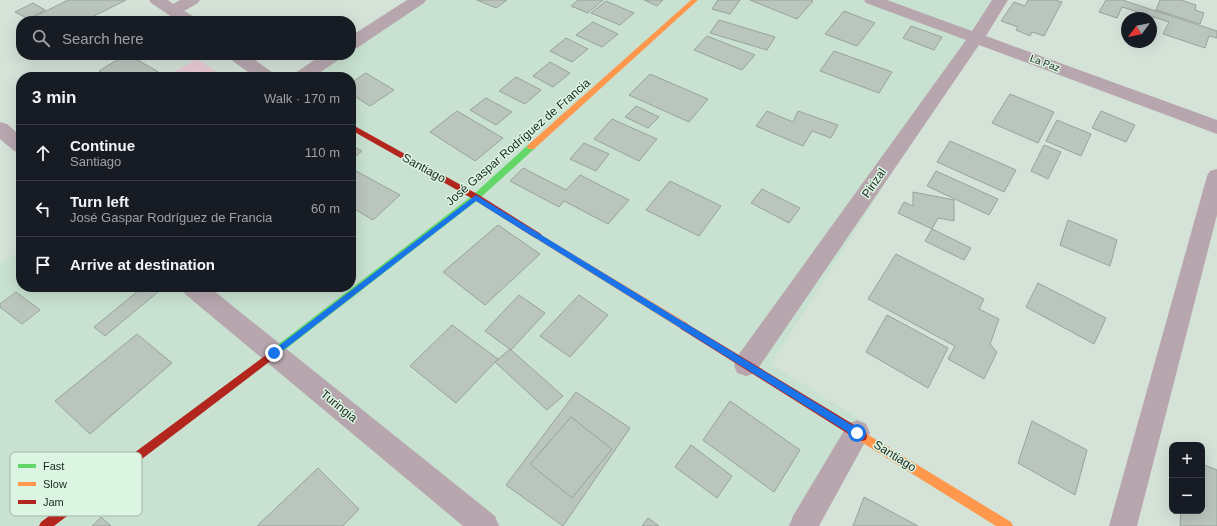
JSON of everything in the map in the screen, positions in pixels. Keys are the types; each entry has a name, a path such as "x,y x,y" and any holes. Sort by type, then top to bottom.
{"street":[{"path":"157,0 182,16"},
{"path":"173,10 192,0"},
{"path":"356,41 418,0"},
{"name":"José Gaspar Rodríguez de Francia","path":"356,290 476,197 695,0"},
{"name":"La Paz","path":"872,0 1217,127"},
{"name":"Pirizal","path":"746,365 976,38 1000,0"},
{"path":"243,60 260,72"},
{"path":"308,72 326,60"},
{"path":"0,129 16,142"},
{"name":"Santiago","path":"356,130 476,197 1007,526"},
{"path":"1123,526 1217,176"},
{"name":"Turingia","path":"199,292 485,526"},
{"name":"José Gaspar Rodríguez de Francia","path":"142,453 353,292"},
{"path":"803,526 857,433"},
{"name":"José Gaspar Rodríguez de Francia","path":"45,526 58,516"}],"shaded area":[{"path":"409,0 1001,0 771,364 864,422 808,526 0,526 0,264 16,254 16,292 356,292 356,72 298,72 316,60 356,60 356,35"},
{"path":"195,60 198,60 216,72 174,72"}],"building":[{"path":"68,0 126,0 94,16 36,16"},
{"path":"477,0 507,0 496,8"},
{"path":"578,0 603,0 588,13 571,6"},
{"path":"644,0 663,0 657,6"},
{"path":"718,0 740,0 730,14 712,9"},
{"path":"750,0 810,0 813,1 797,19"},
{"path":"1028,0 1055,0 1062,2 1044,36 1032,32 1030,36 1016,30 1018,27 1001,21 1014,2 1025,6"},
{"path":"1106,0 1125,0 1217,31 1217,38 1209,36 1205,48 1163,34 1169,22 1157,18 1157,12 1138,12 1122,7 1117,18 1099,12"},
{"path":"1160,0 1181,0 1196,5 1195,10 1204,13 1200,24 1156,10"},
{"path":"606,1 634,13 620,25 591,13"},
{"path":"33,3 45,10 34,16 22,16 15,12"},
{"path":"844,11 875,23 857,46 825,34"},
{"path":"719,20 775,37 767,50 710,33"},
{"path":"593,22 618,34 602,47 576,35"},
{"path":"911,26 942,37 934,50 903,38"},
{"path":"707,36 755,55 742,70 694,50"},
{"path":"566,38 588,49 572,62 550,51"},
{"path":"834,51 892,72 879,93 820,71"},
{"path":"117,60 138,60 159,72 101,72 99,71"},
{"path":"550,62 570,73 553,87 533,76"},
{"path":"366,73 394,90 370,106 356,97 356,80"},
{"path":"650,74 708,99 689,122 629,95"},
{"path":"516,77 541,90 525,104 499,91"},
{"path":"1010,94 1054,112 1038,143 992,123"},
{"path":"486,98 512,112 496,125 470,110"},
{"path":"636,106 659,117 648,128 625,117"},
{"path":"457,111 503,138 475,161 430,132"},
{"path":"767,111 793,122 798,111 838,125 831,138 812,131 803,146 756,126"},
{"path":"1101,111 1135,125 1126,142 1092,128"},
{"path":"612,119 657,139 639,161 594,139"},
{"path":"1057,120 1091,134 1081,156 1046,141"},
{"path":"950,141 1016,170 1004,192 937,162"},
{"path":"584,143 609,154 596,171 570,159"},
{"path":"1044,145 1061,152 1048,179 1031,171"},
{"path":"356,148 362,151 356,156"},
{"path":"523,168 566,190 580,175 629,200 608,224 564,201 559,207 510,181"},
{"path":"356,171 400,195 373,220 356,210"},
{"path":"936,171 998,199 989,215 927,186"},
{"path":"670,181 721,206 699,236 646,210"},
{"path":"762,189 800,208 789,223 751,203"},
{"path":"913,192 954,200 954,221 938,218 932,229 898,213 904,202 913,206"},
{"path":"1068,220 1117,240 1110,266 1060,245"},
{"path":"498,225 540,254 485,305 443,272"},
{"path":"932,229 971,248 964,260 925,241"},
{"path":"896,254 984,299 979,309 999,319 990,344 997,352 984,379 948,359 955,346 868,299"},
{"path":"1038,283 1106,318 1094,344 1026,307"},
{"path":"16,292 40,310 22,324 0,307 0,304"},
{"path":"137,292 158,292 105,336 94,327"},
{"path":"519,295 545,313 511,350 485,331"},
{"path":"579,295 608,315 570,357 540,336"},
{"path":"887,315 948,348 928,388 866,352"},
{"path":"452,325 498,359 456,403 410,366"},
{"path":"137,334 172,363 90,434 55,401"},
{"path":"510,349 563,396 547,410 495,362"},
{"path":"576,392 630,428 563,526 506,485"},
{"path":"730,401 800,450 774,492 703,440"},
{"path":"571,417 612,449 572,498 530,464"},
{"path":"1032,421 1087,450 1075,495 1018,463"},
{"path":"691,445 732,476 717,498 675,467"},
{"path":"1205,465 1217,470 1217,526 1180,526 1181,514 1205,514"},
{"path":"318,468 359,509 343,526 257,526"},
{"path":"864,497 918,526 853,526"},
{"path":"101,517 111,526 92,526"},
{"path":"648,518 659,526 642,526"}],"traffic: fast":[{"path":"356,290 476,197 531,147"},
{"path":"270,356 353,292"}],"traffic: slow":[{"path":"531,147 695,0"},
{"path":"538,236 684,326"},
{"path":"862,436 1007,526"}],"traffic: jam":[{"path":"356,130 476,197 538,236"},
{"path":"684,326 862,436"},
{"path":"142,453 270,356"},
{"path":"45,526 58,516"}],"route":[{"path":"274,353 476,197 857,433"}]}
